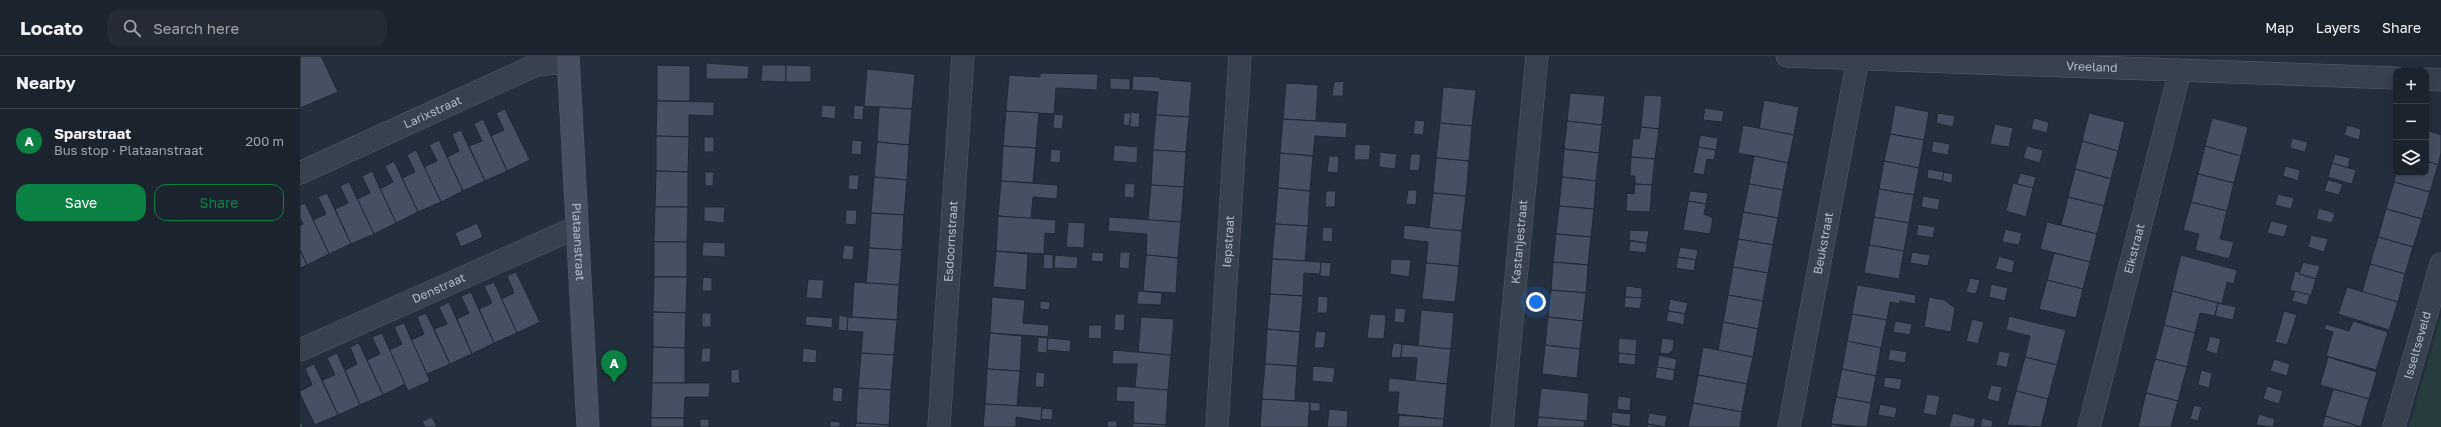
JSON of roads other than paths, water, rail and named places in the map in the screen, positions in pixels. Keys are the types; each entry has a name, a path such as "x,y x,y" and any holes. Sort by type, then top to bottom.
{"street":[{"name":"Esdoornstraat","path":"939,427 963,56"},
{"name":"Iepstraat","path":"1217,427 1240,56"},
{"name":"Kastanjestraat","path":"1502,427 1537,56"},
{"name":"Vreeland","path":"1787,56 2393,78"},
{"name":"Larixstraat","path":"300,173 536,65 568,59"},
{"name":"Plataanstraat","path":"568,59 588,427"},
{"name":"Beukstraat","path":"1789,427 1858,59"},
{"name":"Eikstraat","path":"2090,427 2180,71"},
{"path":"2429,79 2441,80"},
{"name":"Denstraat","path":"300,350 577,227"},
{"name":"Isseltseveld","path":"2394,427 2441,264"}],"place":[{"name":"Sparstraat","path":"614,383"}]}
